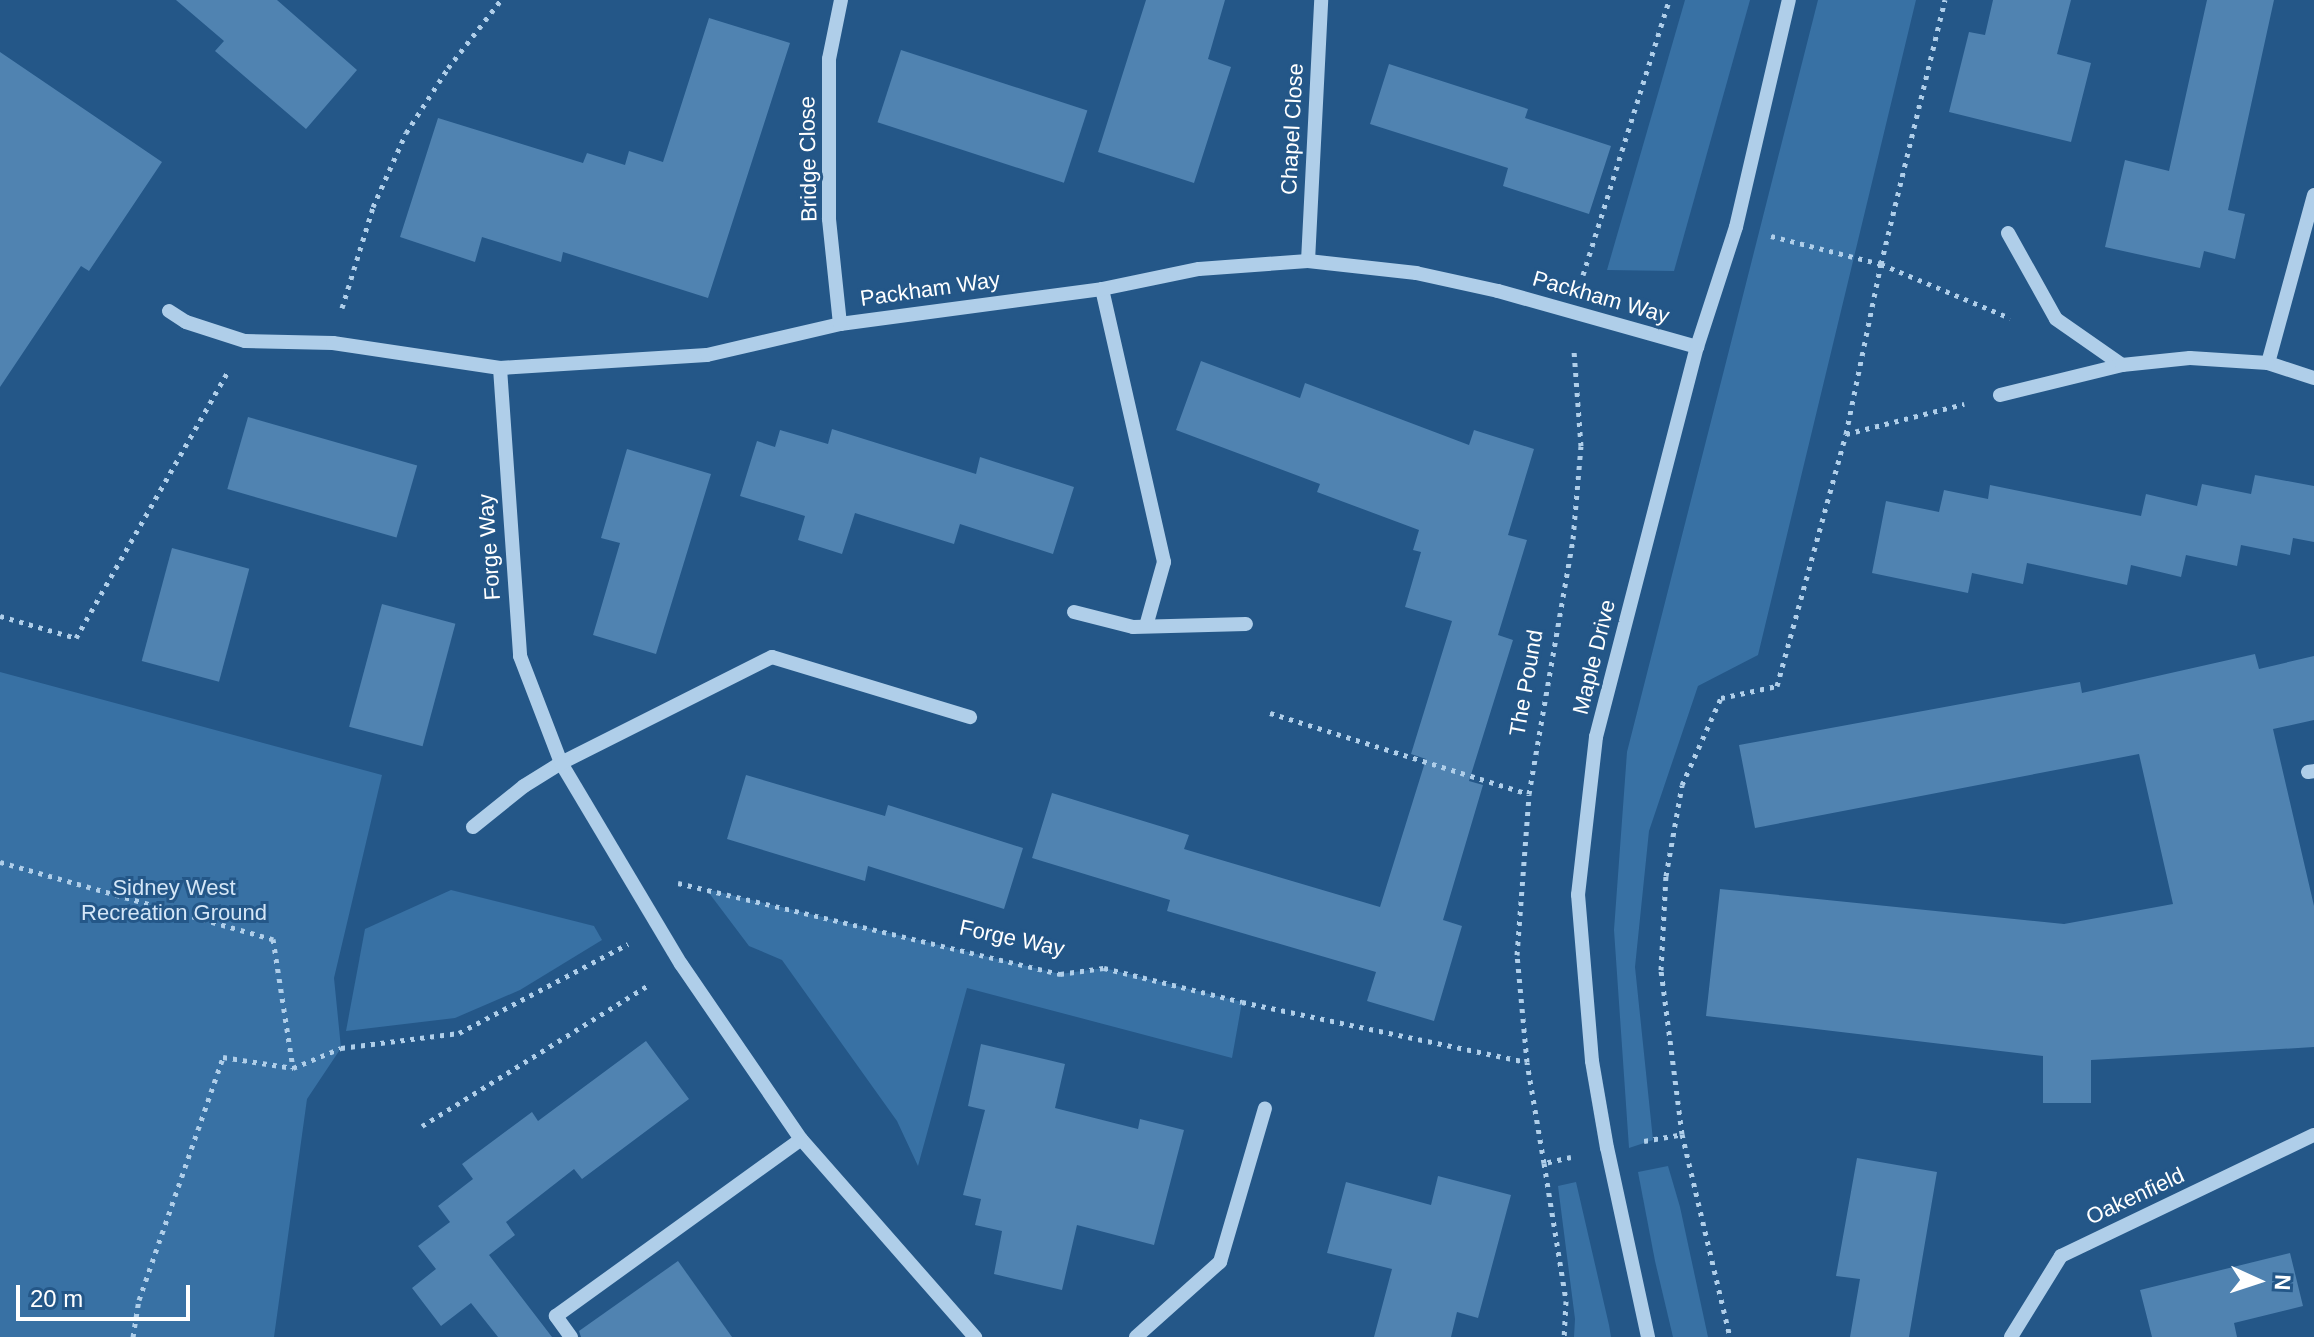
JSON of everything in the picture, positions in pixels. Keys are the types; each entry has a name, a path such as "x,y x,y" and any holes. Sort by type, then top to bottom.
{"street":[{"name":"Chapel Close","path":"1308,261 1321,0"},
{"name":"Maple Drive","path":"1648,1337 1607,1148 1592,1061 1578,895 1596,737 1697,347 1736,227 1789,0"},
{"name":"Bridge Close","path":"837,1 829,59 829,219 840,324"},
{"path":"2268,363 2314,195"},
{"path":"2008,233 2056,319 2122,365"},
{"name":"Packham Way","path":"169,311 186,322 245,341 333,343 500,368 707,355 840,324 1102,289 1199,269 1308,261 1416,273 1571,311 1697,347"},
{"path":"1102,289 1164,562 1146,626"},
{"path":"2000,395 2122,365 2190,358 2268,363 2314,378"},
{"name":"Forge Way","path":"500,368 520,656 561,763 681,964 801,1139 975,1337"},
{"path":"1074,612 1133,627 1246,624"},
{"path":"473,827 524,786 561,763 772,657 970,717"},
{"path":"1136,1337 1220,1262 1265,1108"},
{"name":"Oakenfield","path":"2011,1337 2061,1256 2314,1135"},
{"path":"571,1337 556,1316 801,1139"}],"path":[{"path":"333,343 373,207 406,133 448,68 501,0"},
{"path":"1571,311 1669,0"},
{"path":"1730,1337 1682,1134 1661,970 1666,876 1682,785 1721,698 1777,686 1846,434 1881,264 1945,0"},
{"path":"1736,227 1881,264 2023,324"},
{"name":"The Pound","path":"1564,1337 1566,1301 1527,1062 1517,955 1529,794 1573,539 1581,446 1571,311"},
{"path":"0,616 76,638 245,341"},
{"path":"1846,434 2000,395"},
{"path":"1270,713 1529,794"},
{"path":"0,862 273,939 293,1068"},
{"name":"Forge Way","path":"629,874 706,889 1060,974 1104,968 1242,1002 1527,1062"},
{"path":"133,1337 139,1300 223,1057 293,1068 341,1048 459,1033 661,927"},
{"path":"422,1126 681,964"},
{"path":"1544,1163 1682,1134"}],"green space":[{"path":"1685,0 1750,0 1674,271 1607,270"},
{"path":"1818,0 1916,0 1758,655 1698,686 1649,831 1635,967 1653,1140 1629,1148 1614,930 1627,752"},
{"name":"Sidney West Recreation Ground","path":"0,672 382,775 334,978 341,1048 307,1099 274,1337 0,1337"},
{"path":"706,889 1060,974 1104,968 1242,1002 1232,1058 967,988 918,1166 897,1121 782,960 749,946"},
{"path":"451,890 594,926 602,940 520,990 455,1018 346,1031 365,929"},
{"path":"1668,1166 1708,1337 1673,1337 1655,1261 1638,1172"},
{"path":"1576,1182 1611,1337 1574,1337 1575,1319 1558,1186"}],"building":[{"path":"176,0 277,0 357,70 306,129 215,51 224,41"},
{"path":"1146,0 1225,0 1208,59 1231,67 1194,183 1098,152"},
{"path":"1993,0 2071,0 2057,54 2091,63 2071,142 1949,112 1969,32 1985,35"},
{"path":"2207,0 2274,0 2228,210 2245,214 2235,259 2204,251 2200,268 2105,247 2125,160 2169,171"},
{"path":"709,18 790,43 708,298 563,252 561,262 482,237 475,262 400,237 438,118 583,163 587,153 625,165 629,151 663,162"},
{"path":"901,50 1087,111 1064,183 878,122"},
{"path":"0,52 162,162 89,271 81,266 0,387"},
{"path":"1389,64 1528,109 1525,118 1611,146 1589,214 1503,186 1508,168 1370,124"},
{"path":"1201,361 1300,398 1305,383 1469,445 1474,430 1534,449 1508,535 1527,540 1498,635 1513,640 1469,781 1483,785 1443,920 1462,926 1434,1021 1367,1001 1376,972 1167,911 1170,900 1032,858 1052,793 1189,835 1184,849 1380,907 1426,759 1411,754 1452,621 1405,607 1421,552 1413,550 1419,530 1317,492 1320,484 1176,430"},
{"path":"248,417 417,466 397,538 227,489"},
{"path":"832,429 976,474 980,457 1074,487 1053,554 960,524 954,544 855,513 842,554 798,540 805,516 740,496 757,441 775,447 780,430 828,444"},
{"path":"627,449 711,474 656,654 593,635 620,543 601,538"},
{"path":"2255,475 2314,486 2314,542 2293,538 2290,555 2241,545 2237,566 2186,555 2181,577 2131,565 2127,585 2027,563 2023,584 1972,573 1968,593 1872,573 1886,501 1939,512 1944,490 1988,499 1990,485 2141,516 2146,494 2197,506 2202,484 2251,494"},
{"path":"172,548 249,569 219,682 142,661"},
{"path":"382,604 455,624 423,746 349,727"},
{"path":"2255,654 2259,669 2314,656 2314,720 2273,729 2314,906 2314,1047 2091,1060 2091,1103 2043,1103 2043,1056 1706,1016 1720,889 2064,924 2173,904 2139,754 1755,828 1739,745 2080,682 2082,693"},
{"path":"746,775 885,816 888,805 1023,848 1004,909 868,866 865,881 727,839"},
{"path":"646,1041 689,1099 582,1179 574,1169 506,1222 515,1235 489,1255 552,1337 498,1337 471,1303 441,1326 412,1288 436,1269 418,1246 450,1222 438,1206 473,1179 462,1164 532,1112 538,1121"},
{"path":"981,1044 1065,1064 1055,1108 1138,1129 1140,1119 1184,1130 1154,1245 1077,1225 1062,1290 994,1274 1002,1231 975,1225 981,1199 963,1195 985,1110 968,1106"},
{"path":"1857,1158 1937,1172 1909,1337 1850,1337 1860,1279 1836,1276"},
{"path":"1438,1176 1511,1195 1478,1318 1457,1312 1451,1337 1374,1337 1392,1269 1327,1253 1346,1182 1431,1205"},
{"path":"2290,1253 2303,1306 2234,1323 2237,1337 2152,1337 2140,1290"},
{"path":"678,1261 732,1337 581,1337 579,1331"}]}
